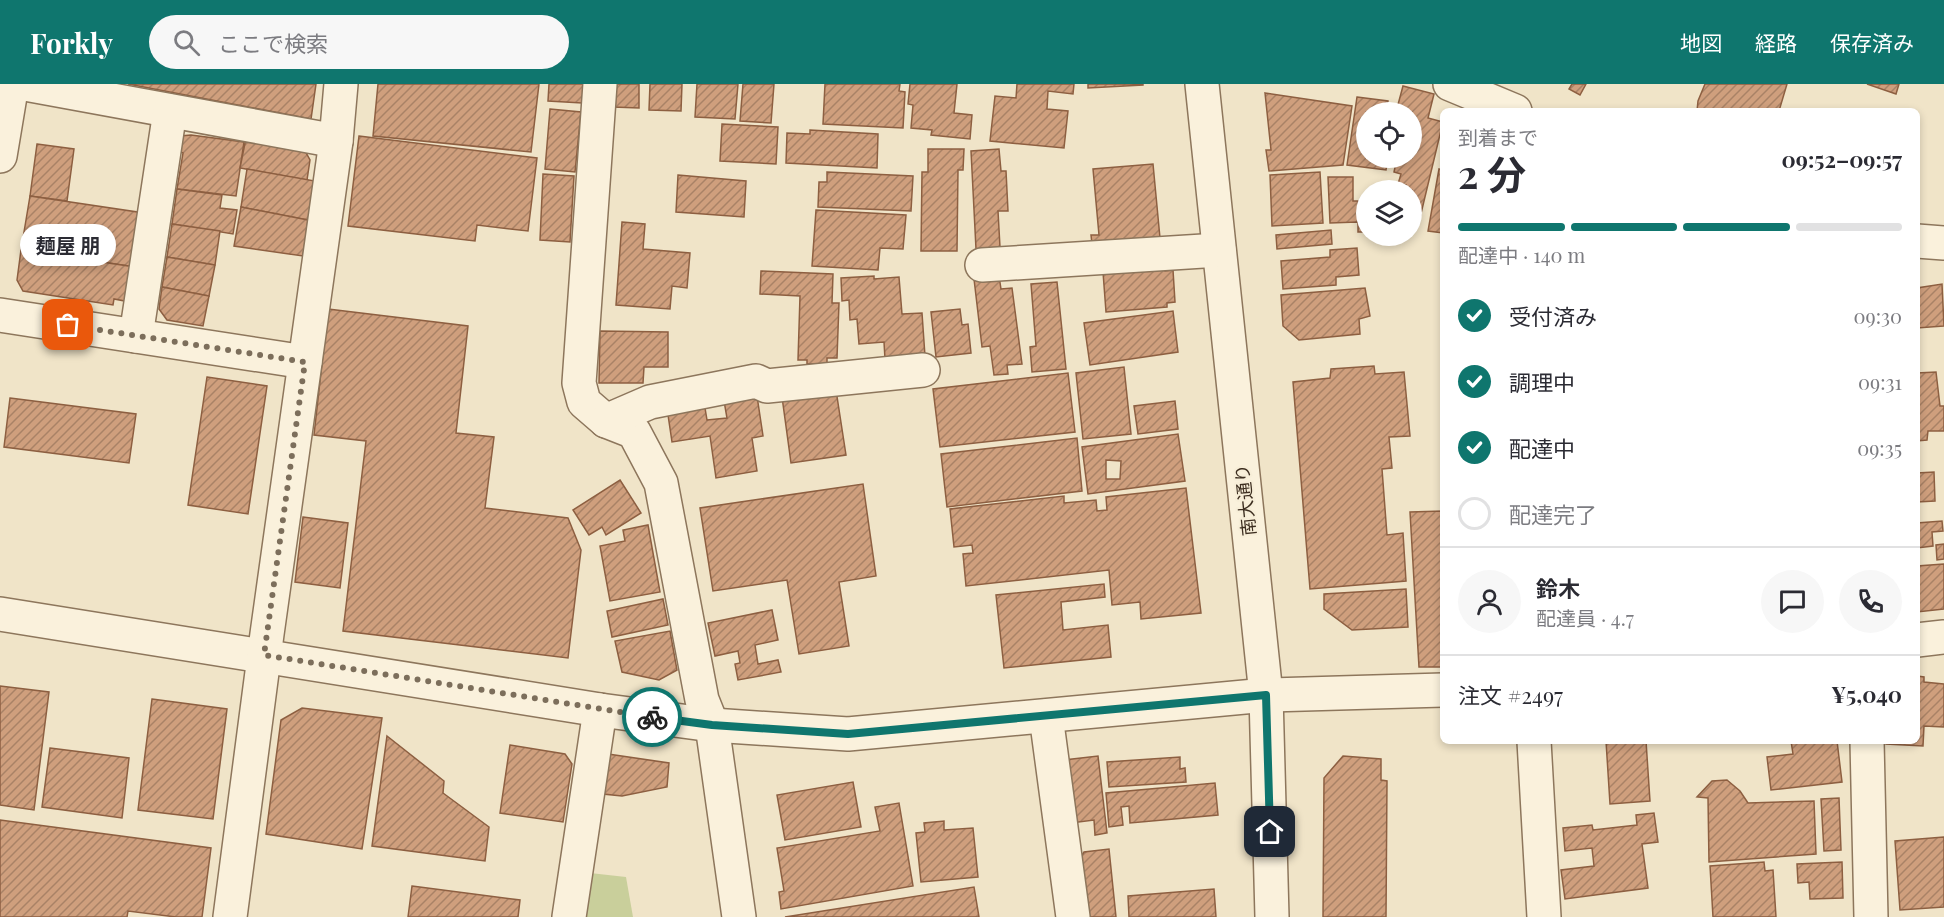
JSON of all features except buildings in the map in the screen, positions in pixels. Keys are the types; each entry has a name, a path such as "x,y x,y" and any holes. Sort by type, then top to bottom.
{"street":[{"path":"0,156 12,84"},
{"path":"25,84 336,141"},
{"path":"230,917 336,141 341,84"},
{"path":"600,84 579,382 584,402 606,421 634,432 661,483 702,700 712,725 739,917"},
{"name":"南大通り","path":"1202,84 1266,695 1272,917"},
{"path":"1450,84 1484,90 1511,108"},
{"path":"136,336 170,111"},
{"path":"1920,241 1944,243"},
{"path":"982,265 1219,250"},
{"path":"0,315 305,362"},
{"path":"606,421 650,402 756,381 767,386 923,370"},
{"path":"0,614 600,710 712,725 848,734 1266,695 1440,690"},
{"path":"1920,640 1944,637"},
{"path":"569,917 600,710"},
{"path":"1046,716 1073,917"},
{"path":"1534,744 1544,917"},
{"path":"1867,744 1870,917"}],"green space":[{"path":"581,872 626,877 633,917 574,917"}],"way so far":[{"path":"68,325 305,362 264,655 652,717"}],"place":[{"name":"麺屋 朋","path":"68,325"}],"route":[{"path":"652,717 712,725 848,734 1266,695 1270,832"}]}
